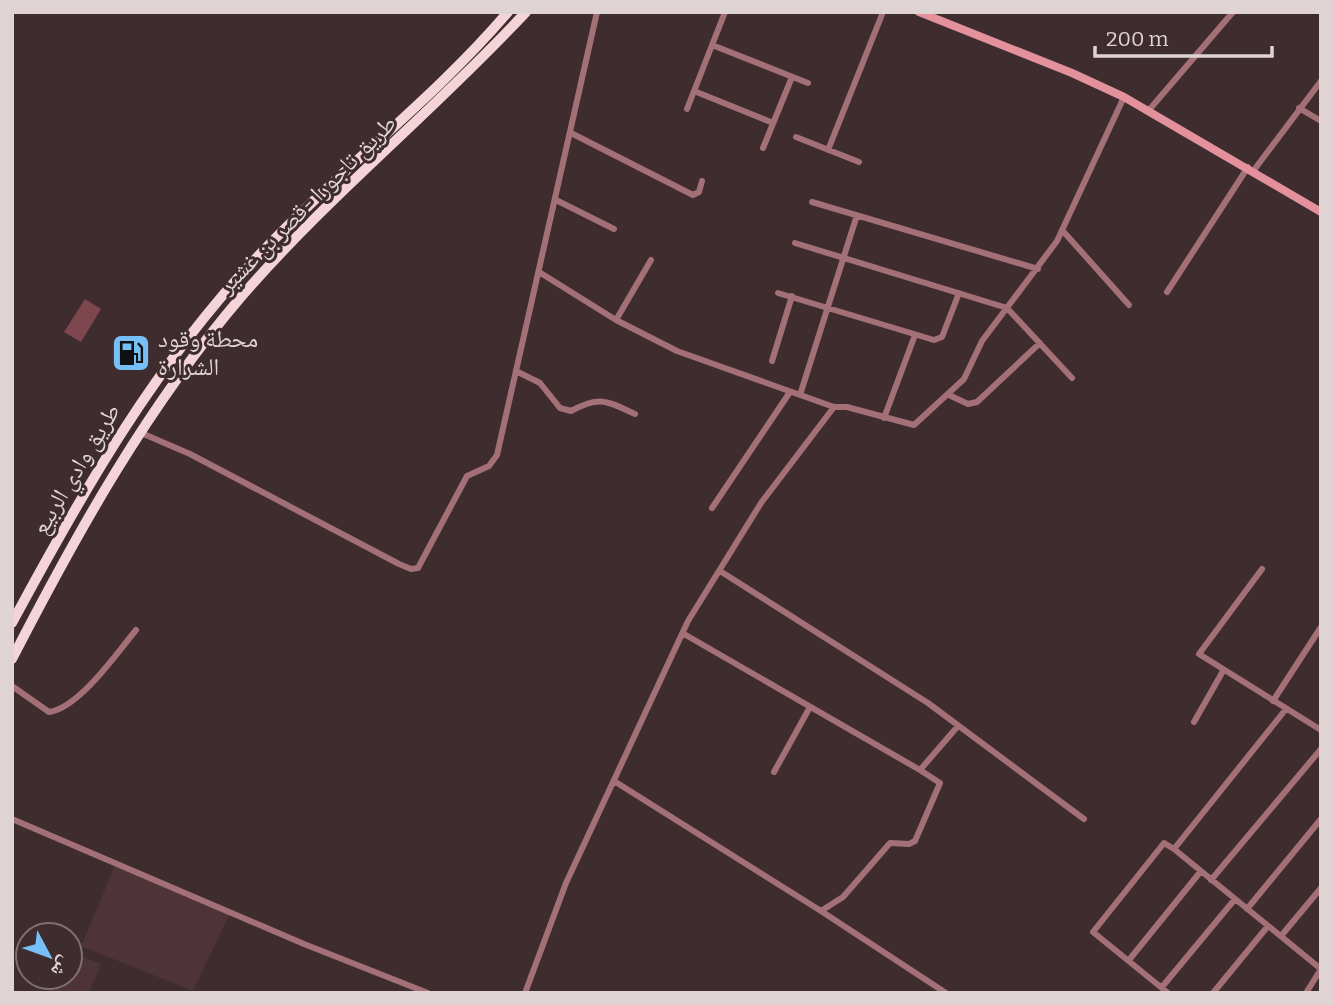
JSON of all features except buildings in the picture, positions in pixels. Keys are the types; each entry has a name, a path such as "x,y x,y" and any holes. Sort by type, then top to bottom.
{"highway":[{"name":"طريق وادي الربيع","path":"12,623 78,502 120,432 204,318 285,228 456,69 508,12"},
{"name":"طريق تاجورا -قصر بن غشير","path":"12,659 73,543 139,432 201,348 258,278 526,12"}],"main road":[{"path":"919,12 1072,72 1124,97 1321,212"}],"street":[{"path":"139,432 190,454 411,569 421,564 467,476 494,461 597,12"},
{"path":"687,109 725,12"},
{"path":"828,150 883,12"},
{"path":"1149,110 1233,12"},
{"path":"712,45 808,83"},
{"path":"763,148 792,77"},
{"path":"1167,292 1251,169 1321,81"},
{"path":"694,91 774,123"},
{"path":"539,272 617,320 677,351 834,407 847,407 914,425 964,379 982,341 1038,270 1062,230 1124,97"},
{"path":"1299,108 1321,121"},
{"path":"571,133 693,195 699,192 702,181"},
{"path":"796,137 859,162"},
{"path":"556,200 614,229"},
{"path":"812,202 1038,270"},
{"path":"800,395 857,215"},
{"path":"1062,230 1129,305"},
{"path":"795,243 1007,308 1073,378"},
{"path":"617,320 651,260"},
{"path":"778,293 934,340 942,337 959,293"},
{"path":"772,361 792,296"},
{"path":"884,418 915,335"},
{"path":"949,394 968,404 977,402 1040,343"},
{"path":"516,371 540,383 560,408 571,411 595,400 608,401 635,414"},
{"path":"712,508 790,392"},
{"path":"525,993 566,883 695,608 789,462 834,407"},
{"path":"1262,569 1200,649 1201,658 1321,730"},
{"path":"720,571 928,703 1084,818"},
{"path":"1273,701 1321,627"},
{"path":"12,686 49,712 58,711 79,695 136,630"},
{"path":"684,634 940,783 915,841 909,844 890,843 843,897 821,911"},
{"path":"1194,722 1223,671"},
{"path":"774,772 810,708"},
{"path":"1174,849 1286,709"},
{"path":"920,770 958,726"},
{"path":"1211,880 1321,749"},
{"path":"614,781 946,993"},
{"path":"12,819 271,930 428,993"},
{"path":"1247,909 1321,819"},
{"path":"1168,993 1093,932 1164,843 1321,969 1306,993"},
{"path":"1129,960 1201,872"},
{"path":"1281,936 1321,888"},
{"path":"1162,987 1235,899"},
{"path":"1213,993 1268,926"}],"shaded area":[{"path":"85,299 101,309 81,342 64,332"},
{"path":"115,866 230,913 193,991 84,947 84,939"},
{"path":"84,957 101,964 89,993 48,993 84,991"}],"place":[{"name":"محطة وقود الشرارة","path":"131,353"}]}
